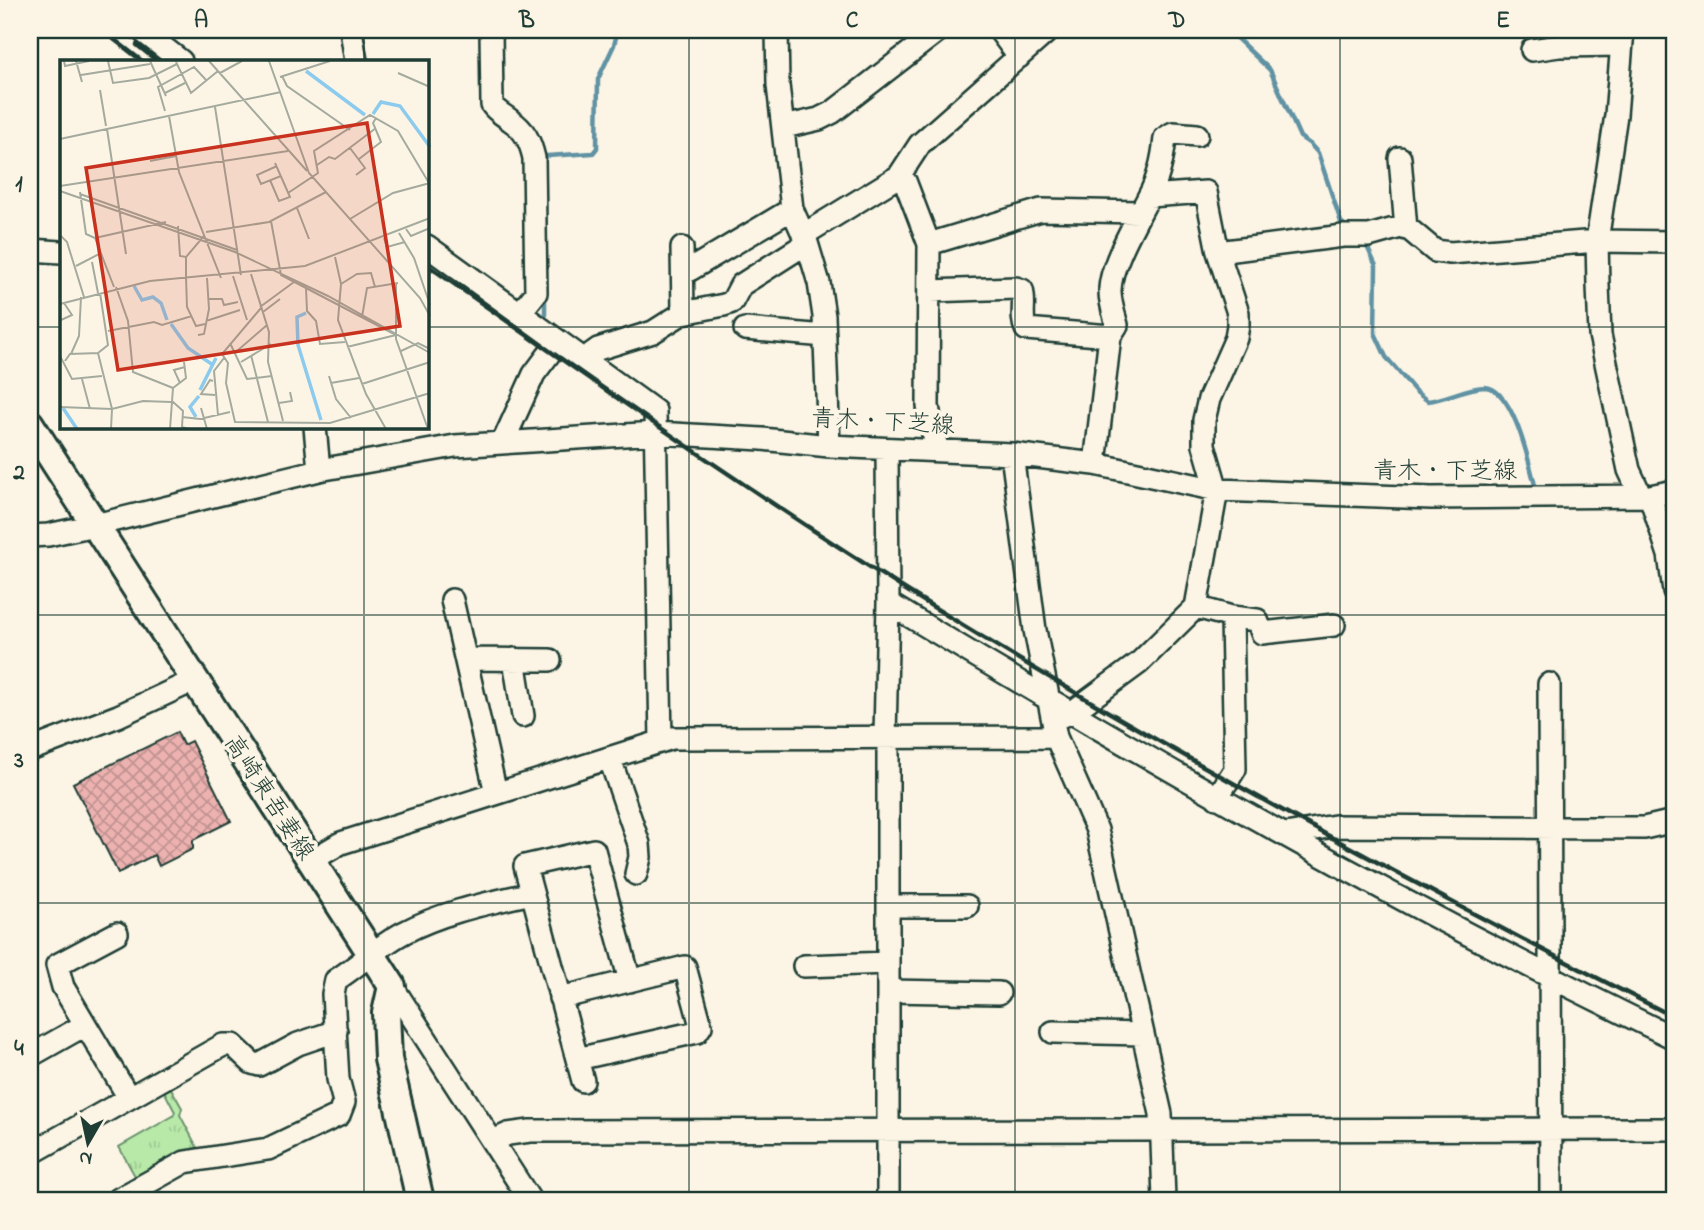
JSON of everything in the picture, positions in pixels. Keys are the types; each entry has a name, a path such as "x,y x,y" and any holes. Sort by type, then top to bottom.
{"main road":[{"name":"高崎東吾妻線","path":"30,424 392,986"},
{"path":"392,986 386,1013 388,1059 420,1200"}],"street":[{"path":"141,30 180,60"},
{"path":"351,30 356,60"},
{"path":"491,30 492,105 496,111 522,129 529,139 534,158 536,293 520,313"},
{"path":"777,30 778,85 792,209 819,283 825,336 830,446"},
{"path":"784,127 819,119 833,112 939,30"},
{"path":"999,30 1019,57"},
{"path":"584,359 598,349 653,332 683,313 732,302 741,285 899,176 920,145 1049,30"},
{"path":"1532,51 1622,38 1616,115 1597,241 1600,335 1629,470 1645,496 1669,555 1674,591"},
{"path":"1095,464 1110,336 1116,325 1110,293 1111,278 1158,173 1165,138 1173,134 1197,135"},
{"path":"1400,158 1406,229"},
{"path":"899,176 905,181 929,244 929,406 938,450"},
{"path":"312,860 341,843 672,738 1044,738 1057,717 1139,663 1196,607 1216,490 1204,445 1204,421 1209,399 1236,338 1238,325 1238,313 1218,252 1206,192 1144,204 1041,210 929,244"},
{"path":"683,274 792,209"},
{"path":"1218,252 1343,236 1370,236 1401,228 1435,251 1450,253 1597,241 1674,242"},
{"path":"429,247 655,411 661,741"},
{"path":"682,248 683,313"},
{"path":"30,250 60,252"},
{"path":"930,291 1016,288 1022,290 1024,298 1023,325 1026,329 1110,336"},
{"path":"745,329 825,336"},
{"path":"503,442 534,374 558,342"},
{"path":"315,429 320,470"},
{"name":"青木・下芝線","path":"30,536 48,536 320,470 455,446 656,433 830,446 1012,454 1095,464 1216,490 1431,498 1645,496 1674,491"},
{"path":"887,449 885,736 888,745 888,1200"},
{"path":"1012,454 1036,639 1057,717 1097,830 1161,1114 1164,1200"},
{"path":"452,600 496,793"},
{"path":"888,603 1057,717 1217,798 1551,979 1674,1038"},
{"path":"1196,607 1232,617 1257,620 1262,633 1334,625"},
{"path":"1217,798 1235,769 1232,617"},
{"path":"466,659 550,660"},
{"path":"514,659 523,716"},
{"path":"30,750 118,716 195,680"},
{"path":"1549,684 1551,1200"},
{"path":"610,759 639,844 640,857 636,874"},
{"path":"1284,834 1335,826 1644,828 1674,821"},
{"path":"583,1081 525,866 594,850 630,981"},
{"path":"117,1200 185,1161 268,1149 339,1115 344,1102 338,1079 334,993 336,980 371,954 414,928 458,911 532,893"},
{"path":"888,906 967,906"},
{"path":"117,933 57,965 63,987 129,1098"},
{"path":"804,966 888,963"},
{"path":"560,998 685,967 701,1026 697,1032 577,1059"},
{"path":"392,986 530,1200"},
{"path":"888,990 999,993"},
{"path":"30,1056 85,1025"},
{"path":"30,1154 223,1045 233,1045 251,1063 259,1065 298,1044 336,1031"},
{"path":"1053,1032 1143,1034"},
{"path":"493,1141 530,1131 1674,1129"}],"green space":[{"path":"168,1083 182,1108 180,1115 198,1149 185,1151 136,1178 119,1147 173,1116 175,1112 162,1087"}],"building":[{"path":"177,732 183,745 191,741 231,821 193,840 193,849 159,866 154,855 118,873 73,783"}],"waterway":[{"path":"543,162 547,156 593,153 597,148 598,79 618,30"},
{"path":"1228,30 1270,70 1300,137 1318,153 1341,222 1348,228"},
{"path":"1365,242 1376,266 1375,333 1386,357 1416,392 1428,401 1478,388 1485,387 1495,391 1504,400 1519,430 1536,489"},
{"path":"545,293 545,317"}],"railway":[{"path":"102,30 141,60"},
{"path":"137,45 156,60"},
{"path":"429,266 785,511 999,647 1285,812 1674,1017"}]}
